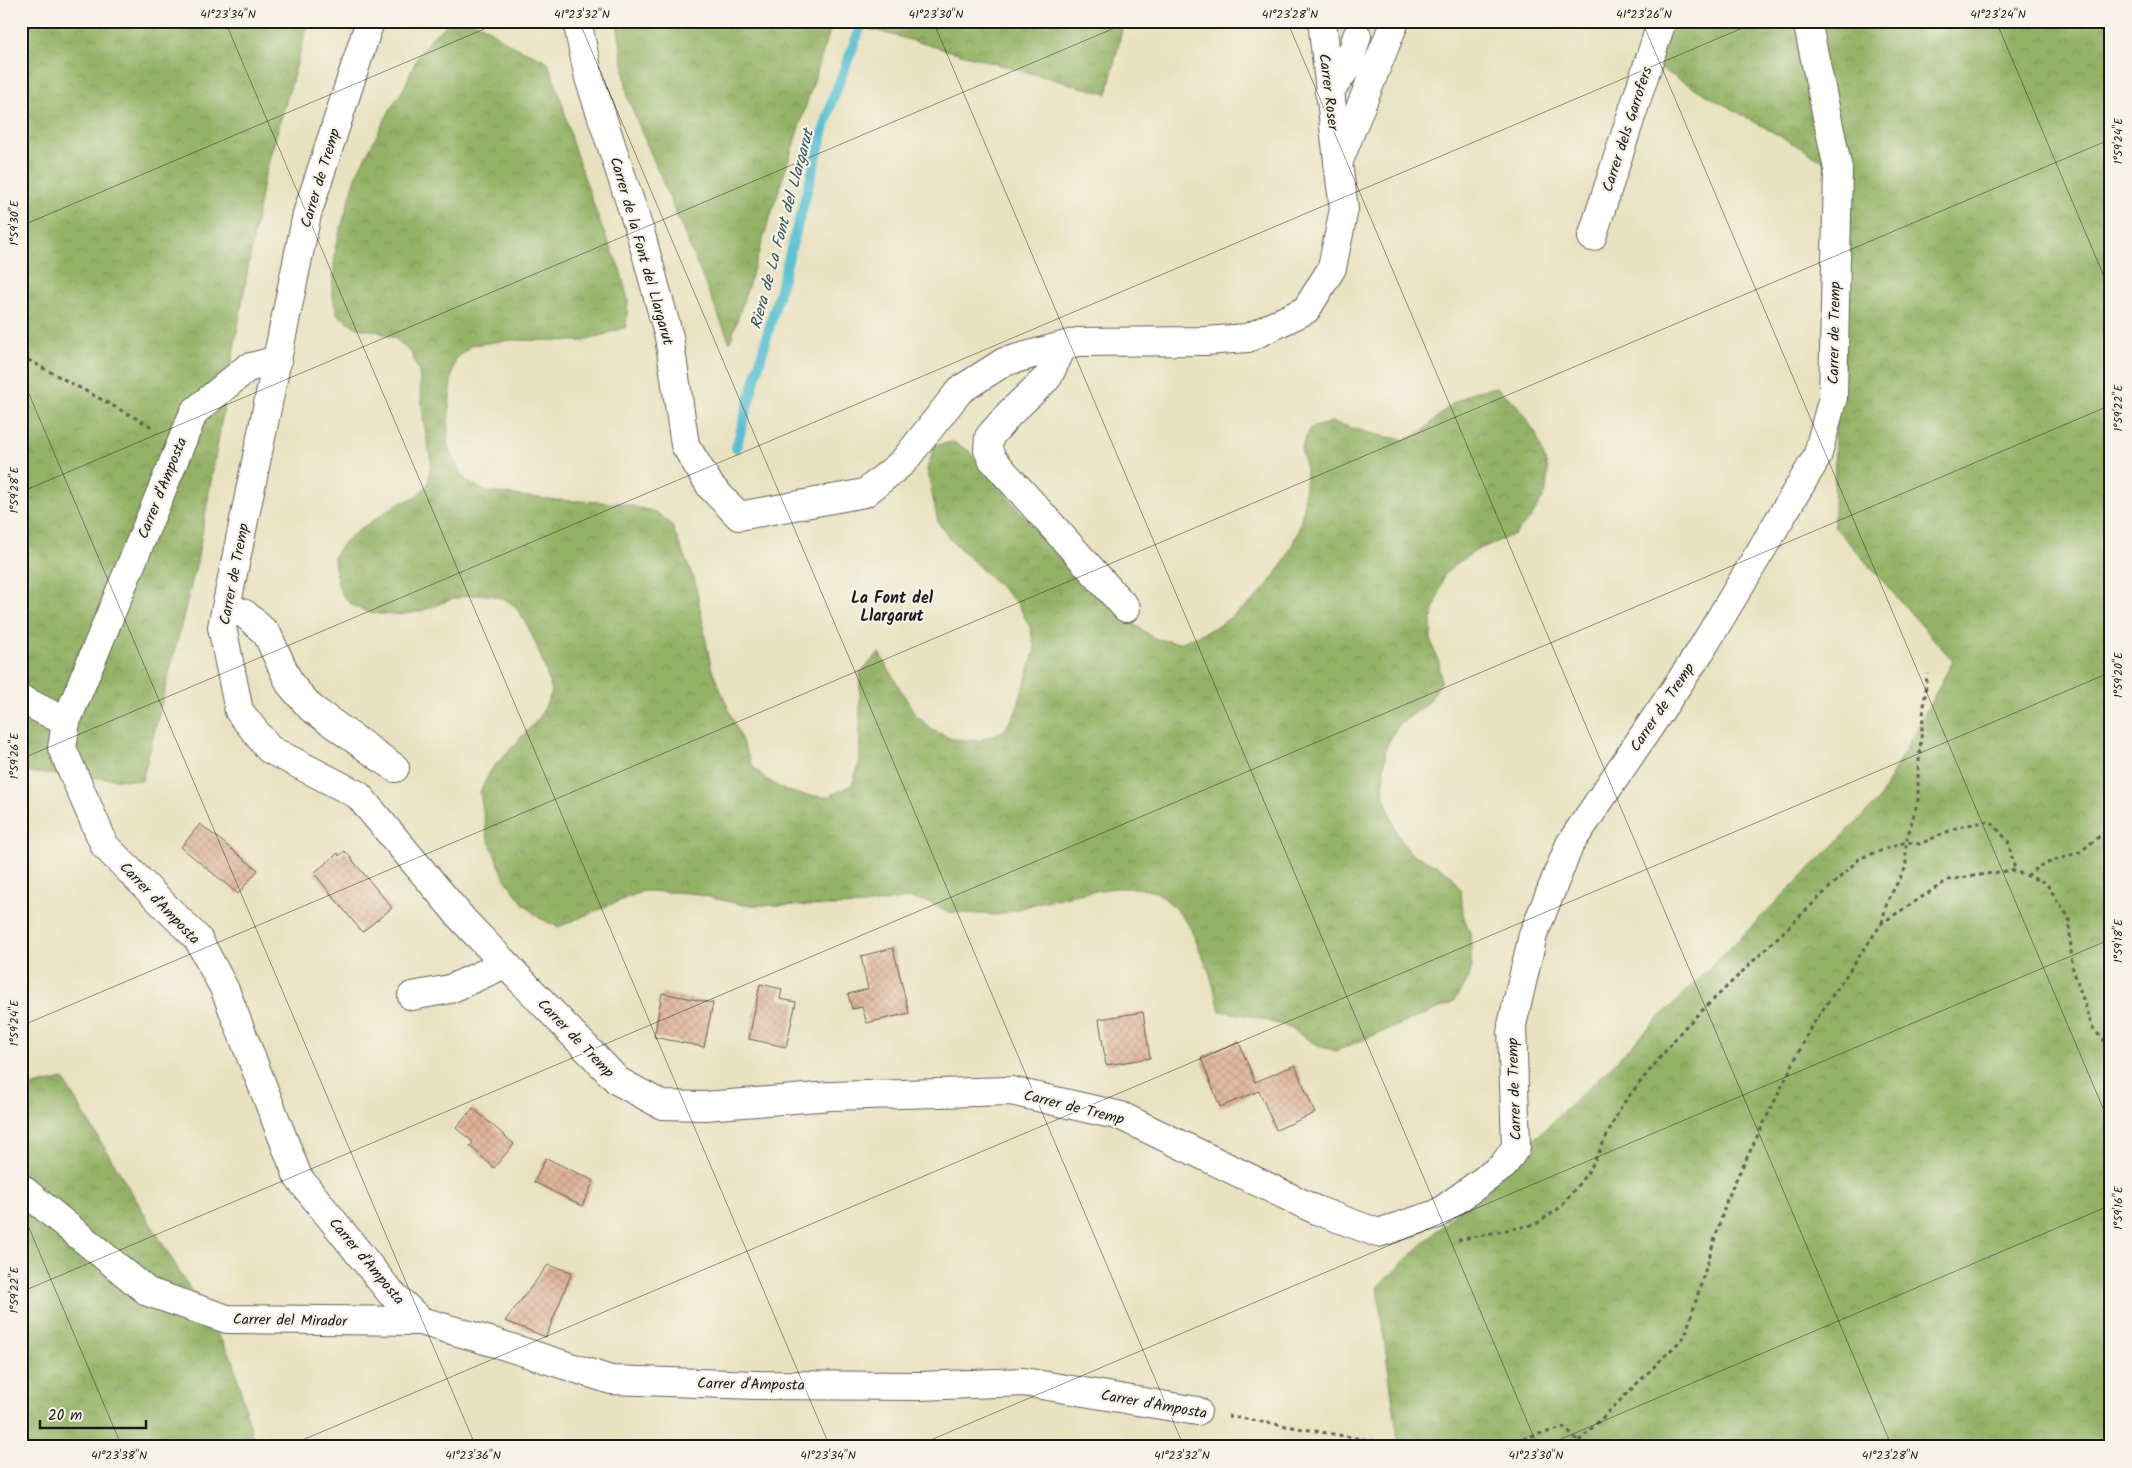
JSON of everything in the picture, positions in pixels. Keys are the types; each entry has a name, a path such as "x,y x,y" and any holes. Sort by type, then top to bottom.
{"street":[{"name":"Carrer de Tremp","path":"370,21 307,214 222,628 238,711 269,749 358,795 420,871 504,964 618,1081 662,1105 705,1106 830,1096 1010,1091 1121,1116 1316,1210 1378,1233 1437,1214 1503,1166 1516,1147 1512,1025 1533,934 1570,844 1700,652 1817,457 1833,397 1838,169 1807,21"},
{"name":"Carrer de la Font del Llargarut","path":"577,21 589,78 641,235 669,337 685,445 711,487 739,516 865,493 903,462 960,390 1004,362 1077,342 1205,341 1248,338 1306,310 1332,268 1334,260 1344,209 1338,163 1395,21"},
{"name":"Carrer Roser","path":"1322,21 1338,163"},
{"name":"Carrer dels Garrofers","path":"1592,237 1662,21"},
{"path":"1329,92 1348,66 1357,36"},
{"path":"1062,346 1048,377 988,437 988,450 992,459 1126,608"},
{"name":"Carrer d'Amposta","path":"278,360 247,368 194,412 66,722 62,748 105,846 198,939 225,990 298,1177 390,1292 421,1321 611,1380 757,1385 920,1386 1024,1382 1197,1411"},
{"path":"226,607 245,614 266,634 290,684 311,708 395,768"},
{"path":"21,699 66,722"},
{"path":"412,996 450,989 504,964"},
{"name":"Carrer del Mirador","path":"21,1188 148,1292 226,1319 421,1321"}],"path":[{"path":"21,356 181,442"},
{"path":"1579,1441 1685,1336 1728,1196 1811,1027 1882,923 1888,902 1906,867 1906,842 1918,800 1918,771 1926,674"},
{"path":"1454,1241 1536,1224 1561,1207 1591,1168 1622,1106 1683,1029 1860,858 1906,842 1920,844 1958,827 1990,822 2008,842 2015,871"},
{"path":"2027,876 2039,866 2080,852 2111,827"},
{"path":"1882,923 1948,880 2012,870 2046,883 2069,918 2072,966 2093,1029 2111,1047"},
{"name":"Carrer d'Amposta","path":"1197,1411 1385,1443 1425,1447"},
{"path":"1484,1447 1564,1428 1579,1441 1582,1447"}],"green space":[{"path":"21,21 309,21 263,182 197,562 142,781 21,772"},
{"path":"464,21 478,24 513,46 548,62 563,106 572,142 599,220 620,269 628,300 626,327 585,341 511,340 472,345 455,360 451,381 447,444 455,463 466,481 487,492 557,500 619,503 656,512 671,524 695,582 711,667 752,765 766,779 784,790 803,795 827,797 852,785 860,761 860,672 879,653 915,714 932,730 952,739 978,741 1004,731 1016,712 1035,650 1030,627 1018,604 949,538 938,522 927,469 935,445 953,442 969,451 1035,529 1102,591 1134,624 1155,639 1180,643 1218,626 1253,601 1267,586 1286,559 1298,532 1304,507 1306,469 1301,448 1310,428 1332,422 1373,434 1405,440 1422,432 1450,405 1473,392 1496,387 1517,405 1536,434 1548,469 1546,492 1531,518 1515,534 1477,550 1444,575 1431,621 1431,641 1439,663 1441,682 1430,700 1397,727 1386,747 1383,793 1397,834 1410,853 1450,874 1461,890 1463,915 1470,933 1472,968 1464,987 1452,1003 1336,1051 1318,1046 1289,1027 1251,1016 1220,1011 1210,974 1189,925 1174,907 1157,892 1137,888 1115,888 1088,892 1041,902 998,915 946,912 929,902 907,898 864,905 744,905 691,893 643,891 558,927 539,918 522,902 505,879 487,836 480,792 491,770 540,717 552,692 542,659 525,622 513,605 506,600 490,595 463,597 412,613 394,615 366,611 357,608 344,597 335,572 334,556 345,541 397,504 415,498 428,484 431,462 423,417 419,372 411,353 396,339 376,331 357,328 337,314 332,292 336,244 358,171 391,108 404,88 417,58 432,37 449,23"},
{"path":"617,21 833,21 730,343 628,99"},
{"path":"841,21 1124,21 1107,94"},
{"path":"1658,21 2111,21 2111,1447 1399,1447 1377,1287 1597,1080 1878,801 1953,661 1834,526 1838,169 1661,69"},
{"path":"63,1079 233,1360 255,1447 21,1447 21,1089"}],"building":[{"path":"200,824 258,870 238,894 181,847"},
{"path":"345,851 392,908 362,932 314,873 338,853 339,856"},
{"path":"893,948 909,1013 867,1023 862,1007 852,1009 848,994 868,989 861,956"},
{"path":"760,984 782,989 780,999 796,1002 786,1047 749,1039"},
{"path":"662,993 713,1003 704,1047 654,1037"},
{"path":"1143,1012 1150,1058 1106,1065 1099,1019"},
{"path":"1239,1042 1255,1082 1295,1065 1315,1113 1276,1130 1259,1091 1220,1107 1201,1058"},
{"path":"473,1108 514,1144 494,1168 470,1146 473,1142 456,1128"},
{"path":"546,1158 594,1181 582,1206 534,1182"},
{"path":"548,1265 572,1272 546,1337 505,1321"}],"waterway":[{"name":"Riera de La Font del Llargarut","path":"736,448 832,101 863,21"}],"district":[{"name":"La Font del Llargarut","path":"892,606"}]}
